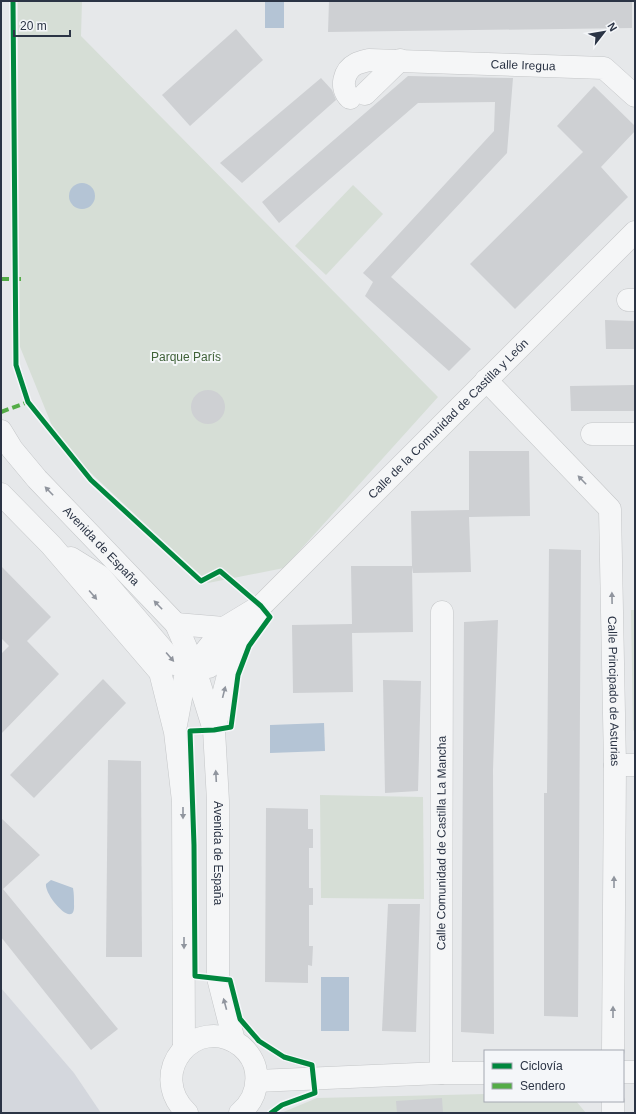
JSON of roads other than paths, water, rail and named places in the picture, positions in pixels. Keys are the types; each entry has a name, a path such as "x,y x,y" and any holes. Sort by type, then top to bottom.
{"street":[{"name":"Calle Iregua","path":"400,60 357,96 346,94 343,84 346,72 356,64 369,60 400,60 604,68 635,96"},
{"name":"Calle de la Comunidad de Castilla y León","path":"194,666 230,636 261,606 635,232"},
{"name":"Calle Principado de Asturias","path":"486,380 610,509 625,765 613,1050"},
{"name":"Avenida de España","path":"1,431 12,449 37,479 176,624 194,666 214,730 218,801 218,978 234,1041"},
{"path":"592,434 635,434"},
{"name":"Avenida de España","path":"1,494 51,545 160,672 175,732 183,801 184,1048"},
{"name":"Avenida de España","path":"51,545 100,576 175,664 194,666"},
{"name":"Calle Comunidad de Castilla La Mancha","path":"441,1073 442,612"},
{"path":"176,624 230,636 214,730"},
{"name":"Avenida de España","path":"175,732 185,677 194,666"},
{"path":"182,1111 173,1095 171,1082 172,1070 176,1058 184,1048 203,1038 214,1036 234,1041 244,1049 251,1058 256,1069 257,1081 251,1101 240,1113"},
{"path":"624,1072 635,1072"},
{"path":"257,1081 441,1073 484,1073"},
{"path":"613,1102 613,1113"}],"water":[{"path":"265,1 284,1 284,28 265,28"},
{"path":"82,183 91,187 95,196 91,205 82,209 73,205 69,196 73,187"},
{"path":"324,723 325,751 270,753 270,725"},
{"path":"51,880 73,888 73,912 70,914 65,913 60,909 50,896 46,884"},
{"path":"321,977 349,977 349,1031 321,1031"}],"park label":[{"name":"Parque París","path":"186,357"}]}
